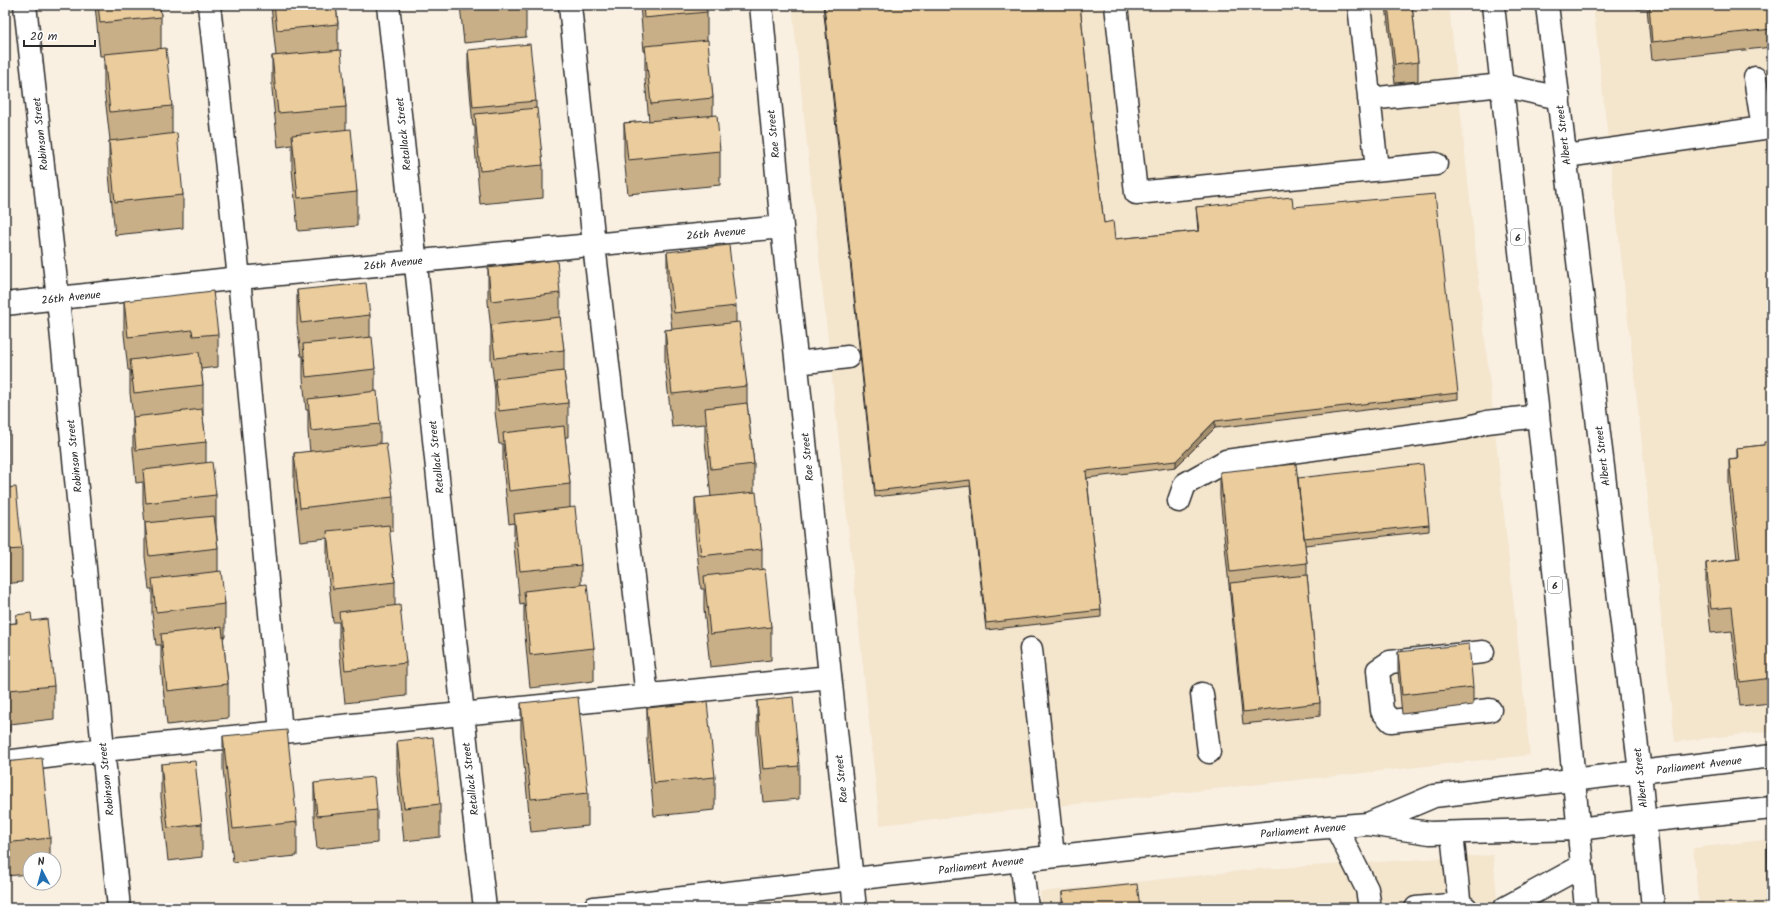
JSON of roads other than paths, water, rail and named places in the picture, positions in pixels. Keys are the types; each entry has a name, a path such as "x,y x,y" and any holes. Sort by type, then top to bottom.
{"street":[{"name":"Robinson Street","path":"25,5 58,299 119,908"},
{"path":"209,5 239,278 281,732"},
{"name":"Retallack Street","path":"388,5 417,260 462,715 485,908"},
{"path":"570,5 594,245 647,696"},
{"name":"Rae Street","path":"761,5 782,227 855,908"},
{"path":"1116,5 1136,193 1436,164"},
{"path":"1359,5 1377,169"},
{"name":"6","path":"1493,5 1538,416 1586,908"},
{"name":"Albert Street","path":"1547,5 1640,772 1653,908"},
{"path":"1566,156 1768,126 1755,78"},
{"path":"1370,99 1502,85 1558,98"},
{"name":"26th Avenue","path":"5,304 417,260 782,227"},
{"path":"797,363 848,357"},
{"path":"1180,501 1185,484 1226,461 1464,428 1488,422 1538,416"},
{"path":"1031,649 1053,856"},
{"path":"1483,652 1390,662 1378,670 1382,711 1390,721 1490,710"},
{"path":"5,762 103,750 830,677"},
{"path":"1202,694 1209,752"},
{"name":"Parliament Avenue","path":"1368,824 1434,796 1772,756"},
{"name":"Parliament Avenue","path":"594,908 624,906 1290,830 1368,824 1430,833 1578,829 1772,808"},
{"path":"1336,827 1367,889 1370,908"},
{"path":"1427,907 1462,907 1452,832"},
{"path":"1021,860 1027,908"},
{"path":"1505,908 1582,866"}]}
